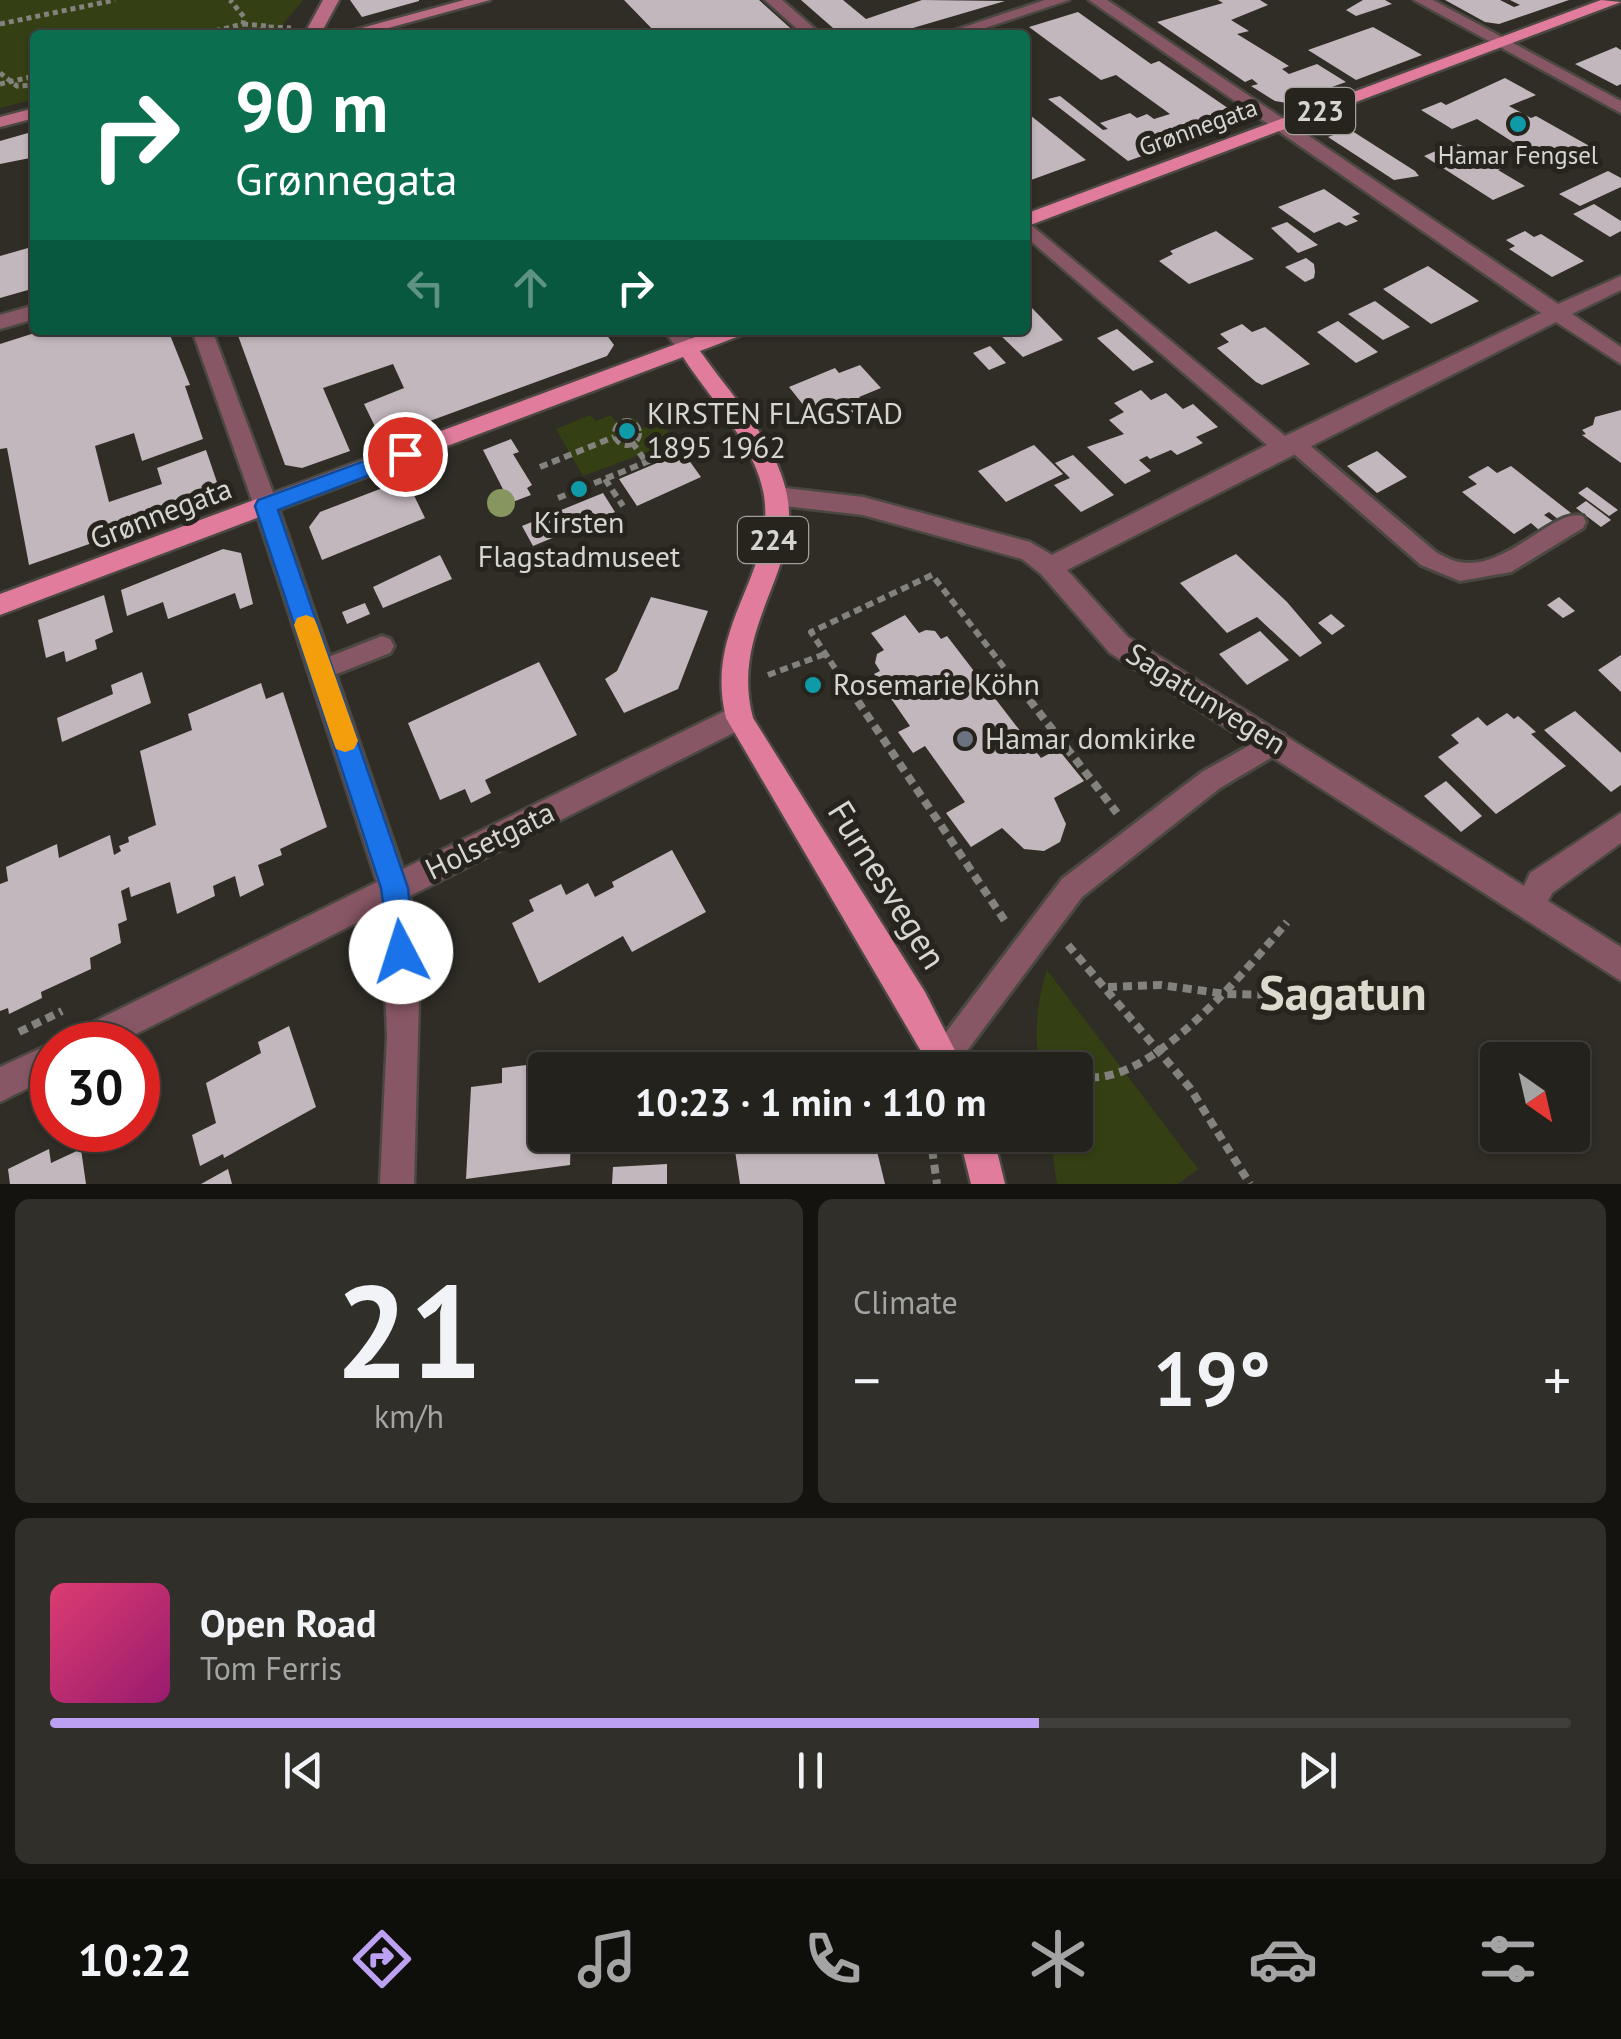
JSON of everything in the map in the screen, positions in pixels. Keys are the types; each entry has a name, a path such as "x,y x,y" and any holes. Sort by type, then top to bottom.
{"main road":[{"path":"315,30 331,0"},
{"path":"364,30 482,0"},
{"name":"Grønnegata","path":"1030,222 1614,0"},
{"path":"0,122 30,115"},
{"name":"Grønnegata","path":"0,605 266,506 680,339 705,335"},
{"name":"224","path":"680,339 766,469 776,496 770,556 736,652 732,688 739,717"},
{"name":"Furnesvegen","path":"739,717 940,1052"},
{"path":"980,1152 988,1184"}],"street":[{"path":"773,0 808,30"},
{"path":"964,30 1062,0"},
{"path":"1097,0 1621,357"},
{"path":"1422,0 1621,108"},
{"path":"1030,228 1288,444"},
{"path":"1050,567 1288,444 1621,282"},
{"path":"0,322 30,313"},
{"path":"204,335 266,506 394,888 400,925 404,1085 398,1184"},
{"name":"Sagatunvegen","path":"776,496 862,506 1030,552 1050,567 1120,644 1621,965"},
{"name":"Holsetgata","path":"126,1022 739,717"},
{"path":"1529,907 1541,883 1621,826"},
{"path":"0,1085 30,1069"}],"lane":[{"path":"1288,444 1429,559 1460,572 1503,566 1575,522"},
{"path":"321,670 382,646"},
{"path":"955,1052 1072,888 1211,780 1275,742"}],"path":[{"path":"0,24 115,0"},
{"path":"230,0 244,18 243,24"},
{"path":"218,30 243,24 292,28"},
{"path":"260,30 270,27"},
{"path":"0,73 18,86 30,85"},
{"path":"0,84 30,77"},
{"path":"629,423 640,428 632,442 620,442 614,437 616,427 629,423"},
{"path":"540,467 614,437"},
{"path":"632,442 646,462"},
{"path":"558,498 692,444"},
{"path":"605,479 623,506"},
{"path":"1025,950 811,632 932,575 1136,838"},
{"path":"732,688 825,654"},
{"path":"1047,922 1189,1081 1222,1130 1250,1184"},
{"path":"1093,1076 1113,1075 1160,1048 1226,994 1287,922"},
{"path":"1106,987 1162,986 1226,994 1292,994 1334,1010"},
{"path":"932,1152 937,1184"}],"green space":[{"path":"0,0 303,0 278,30 30,30 30,100 0,108"},
{"path":"590,415 596,421 611,415 618,425 634,418 641,429 662,421 675,442 583,476 556,429"},
{"path":"1047,970 1198,1169 1178,1184 1057,1184 1052,1152 1093,1152 1093,1052 1038,1052 1040,995"}],"building":[{"path":"350,0 419,0 419,1 362,17"},
{"path":"624,0 759,0 792,30 653,30"},
{"path":"801,0 843,0 866,19 922,0 1005,1 906,30 835,30"},
{"path":"1218,0 1260,0 1268,5 1231,20 1249,31 1237,34 1289,66 1282,69 1289,74 1317,64 1346,82 1287,103 1275,101 1251,86 1258,84 1252,79 1245,82 1157,22 1223,3"},
{"path":"1363,0 1385,0 1392,4 1356,16 1346,10"},
{"path":"1445,0 1500,0 1514,7 1520,5 1510,0 1569,0 1499,24 1485,22"},
{"path":"1078,12 1151,64 1159,61 1238,115 1238,122 1128,161 1048,99 1060,96 1103,130 1108,129 1100,123 1130,113 1137,118 1147,114 1154,119 1170,114 1116,75 1101,80 1029,27"},
{"path":"1373,27 1422,55 1356,80 1308,50"},
{"path":"1616,47 1621,50 1621,84 1617,86 1575,64"},
{"name":"Hamar Fengsel","path":"1505,78 1536,95 1509,106 1531,118 1536,116 1600,152 1558,171 1477,119 1452,129 1421,110 1441,102 1446,105"},
{"path":"1030,115 1086,160 1030,179"},
{"path":"1349,129 1419,176 1394,180 1328,137"},
{"path":"30,132 30,158 0,164 0,141"},
{"path":"1455,143 1488,156 1505,167 1498,170 1525,186 1493,200 1424,156"},
{"path":"1608,171 1621,178 1621,187 1580,206 1559,194"},
{"path":"1324,189 1360,214 1352,217 1358,221 1346,226 1339,222 1314,233 1278,207"},
{"path":"1594,204 1621,221 1621,231 1610,237 1573,214"},
{"path":"1287,222 1318,245 1298,253 1271,228"},
{"path":"1216,231 1254,259 1189,284 1159,261 1173,254 1170,251"},
{"path":"1525,231 1534,237 1541,234 1584,261 1552,277 1509,249 1515,246 1506,240"},
{"path":"30,247 30,289 0,298 0,256"},
{"path":"1306,258 1314,264 1315,272 1314,278 1305,282 1285,267"},
{"path":"1428,266 1479,301 1431,324 1383,289"},
{"path":"1375,301 1410,327 1383,340 1348,314"},
{"path":"1030,309 1063,340 1023,357 1000,335 1030,335"},
{"path":"1338,321 1378,352 1356,363 1317,332"},
{"path":"1242,324 1252,332 1265,327 1310,364 1262,385 1256,382 1217,348 1229,342 1220,334"},
{"path":"1117,329 1154,362 1133,371 1097,338"},
{"path":"30,334 170,335 190,385 185,386 203,439 142,461 134,433 95,446 109,502 162,484 157,468 206,450 219,488 207,503 29,565 7,448 0,449 0,344"},
{"path":"238,335 607,335 614,345 607,356 381,439 364,404 404,388 393,364 323,388 350,451 302,468 285,465"},
{"path":"990,346 1006,363 989,370 973,353"},
{"path":"860,365 881,388 859,397 867,407 820,426 789,387 835,368 839,373"},
{"path":"1141,390 1151,400 1166,393 1183,409 1193,404 1218,427 1196,437 1203,443 1177,455 1171,450 1139,460 1151,471 1125,484 1087,447 1124,434 1109,420 1124,412 1114,403"},
{"path":"1621,410 1621,463 1582,435 1586,434 1582,430 1593,425 1595,417"},
{"path":"511,439 519,452 513,454 532,485 527,488 531,495 510,503 483,450"},
{"path":"1034,445 1063,474 1006,502 978,471"},
{"path":"1377,451 1407,477 1377,493 1347,466"},
{"path":"683,452 701,477 637,506 619,479"},
{"path":"1073,455 1114,495 1081,512 1054,485 1070,478 1055,463"},
{"path":"1488,466 1497,473 1511,466 1571,513 1559,520 1549,512 1544,515 1554,522 1540,531 1531,523 1514,534 1462,492 1477,484 1468,477"},
{"path":"406,479 425,518 322,560 309,527 320,512"},
{"path":"1587,487 1618,510 1609,516 1578,493"},
{"path":"603,493 615,512 533,546 522,526"},
{"path":"1586,501 1611,520 1601,527 1576,508"},
{"path":"223,549 241,553 253,604 240,609 235,593 168,619 163,602 127,616 121,590"},
{"path":"1236,554 1287,602 1322,643 1300,657 1257,617 1227,633 1180,583"},
{"path":"440,555 452,579 383,608 373,587"},
{"path":"104,595 113,632 95,640 97,649 66,662 64,651 46,658 38,620"},
{"path":"651,597 708,611 678,689 624,713 605,679 617,671"},
{"path":"1559,597 1575,611 1563,618 1547,605"},
{"path":"365,603 370,614 347,624 342,612"},
{"path":"1331,614 1345,626 1332,635 1318,623"},
{"name":"Hamar domkirke","path":"905,615 919,633 926,630 935,631 941,639 947,636 1041,758 1058,749 1084,781 1054,798 1066,824 1060,842 1044,851 1024,849 1002,828 971,847 946,813 965,802 925,746 913,753 898,732 910,726 874,674 880,671 875,663 877,654 884,650 871,633"},
{"path":"1260,631 1289,660 1247,685 1219,654"},
{"path":"1621,655 1621,692 1598,670"},
{"path":"539,662 577,735 485,780 491,793 471,803 465,789 440,800 408,723"},
{"path":"142,672 151,703 62,742 57,718 113,694 111,685"},
{"path":"261,683 266,699 283,692 327,827 280,849 282,855 258,865 264,885 240,897 235,876 213,886 215,896 177,914 170,882 131,897 129,887 121,891 127,920 118,924 121,943 90,958 91,969 41,992 42,998 9,1014 8,1008 0,1011 0,884 8,881 6,867 57,844 59,858 110,835 114,855 121,851 119,846 129,842 128,837 156,825 140,751 192,730 188,714"},
{"path":"1575,711 1621,753 1621,785 1611,792 1544,730"},
{"path":"1507,713 1514,719 1518,716 1536,732 1531,734 1566,766 1496,814 1438,757 1459,743 1451,735 1478,717 1487,726"},
{"path":"1446,781 1482,816 1461,832 1424,796"},
{"path":"672,850 706,912 632,952 623,936 539,983 512,923 534,911 529,900 561,884 566,895 588,883 595,897 614,887 612,882"},
{"path":"289,1026 316,1107 224,1158 223,1154 200,1166 192,1135 216,1123 206,1083 261,1053 258,1042"},
{"path":"528,1065 528,1152 570,1152 570,1165 466,1179 471,1087 502,1083 502,1068"},
{"path":"43,1152 49,1152 51,1163 81,1152 86,1184 10,1184 8,1169"},
{"path":"735,1152 877,1152 885,1184 740,1184"},
{"path":"667,1164 667,1184 612,1184 613,1167"},
{"path":"228,1169 232,1184 201,1184"}],"slow traffic":[{"path":"306,625 345,741"}],"place":[{"name":"Hamar Fengsel","path":"1518,124"},
{"name":"KIRSTEN FLAGSTAD 1895 1962","path":"627,431"},
{"name":"Kirsten Flagstadmuseet","path":"579,489"},
{"name":"Rosemarie Köhn","path":"813,685"},
{"name":"Hamar domkirke","path":"965,739"}],"district":[{"name":"Sagatun","path":"1343,993"}],"route":[{"path":"401,952 394,888 266,506 405,454"}]}
